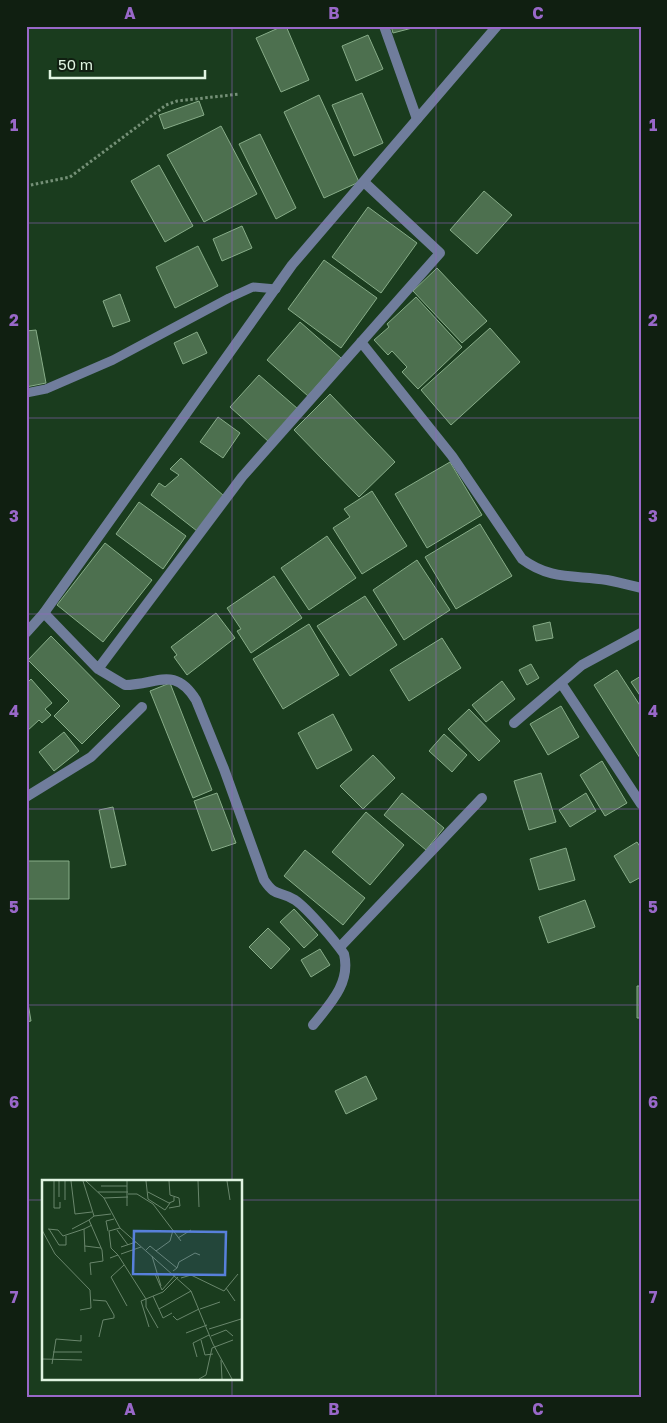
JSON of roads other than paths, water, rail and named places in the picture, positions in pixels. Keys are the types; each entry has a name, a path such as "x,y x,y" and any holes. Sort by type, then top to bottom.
{"street":[{"path":"384,26 417,119"},
{"path":"26,632 44,613 292,266 492,28"},
{"path":"98,669 242,477 440,253 364,182"},
{"path":"362,342 452,456 522,559 534,568 550,575 607,580 641,588"},
{"path":"44,613 98,669 125,685 168,678 180,681 190,690 196,700 224,769 264,880 275,894 288,897 299,903 340,947 347,965 345,978 313,1025"},
{"path":"514,723 582,665 641,633"},
{"path":"561,683 641,804"},
{"path":"26,797 91,757 142,707"},
{"path":"340,947 482,798"}],"lane":[{"path":"26,392 46,389 113,360 229,298 253,288 276,289"}]}
